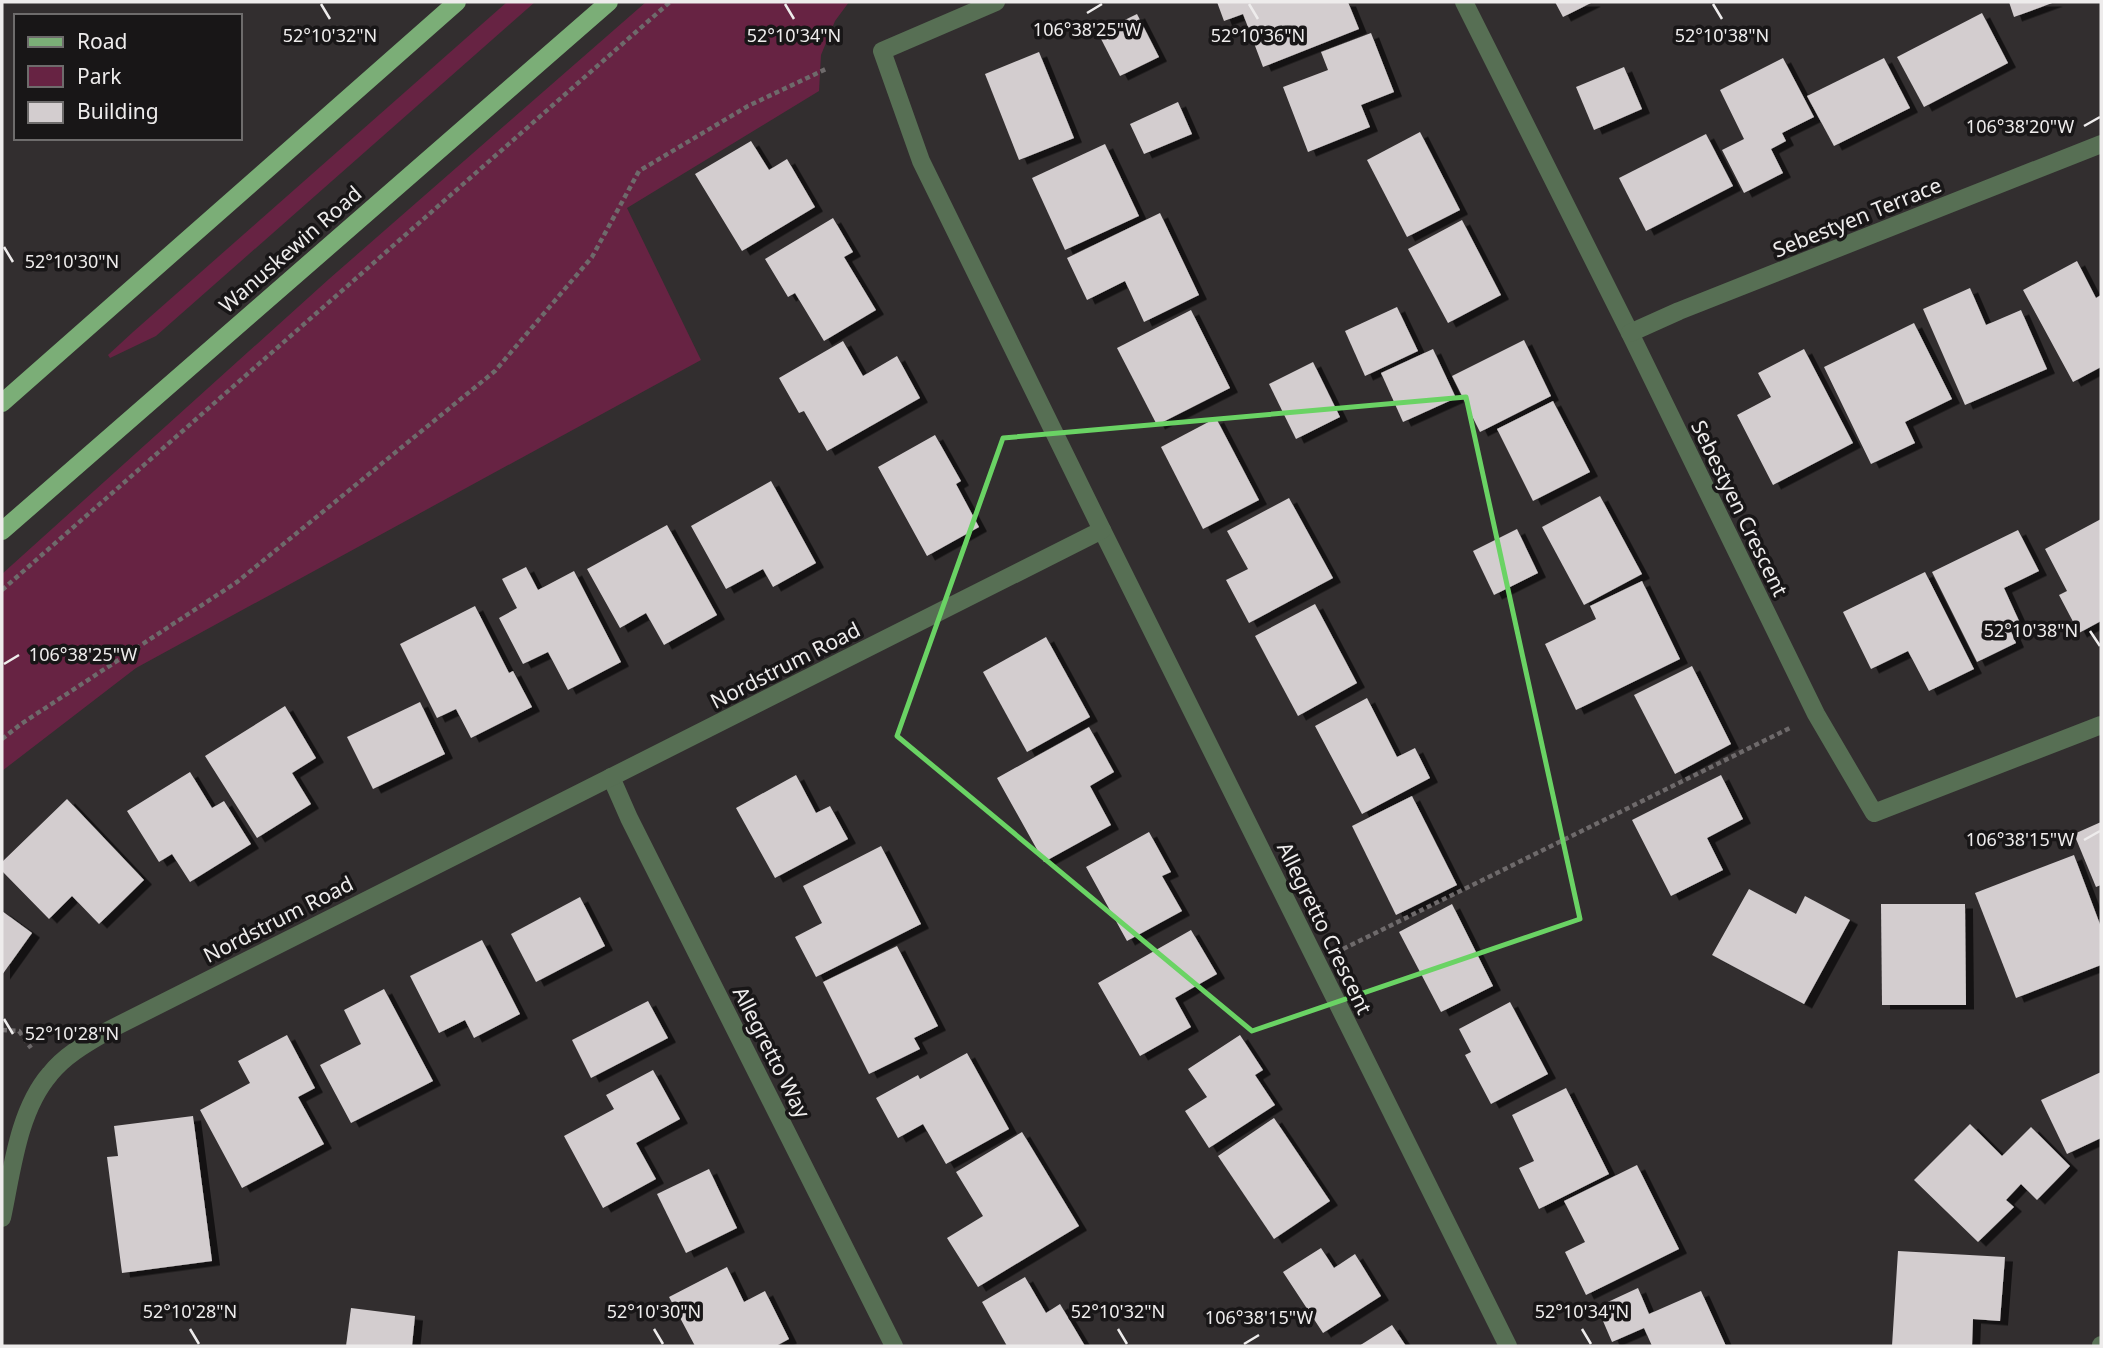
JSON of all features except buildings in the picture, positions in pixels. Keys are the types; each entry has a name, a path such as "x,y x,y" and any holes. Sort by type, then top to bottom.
{"main road":[{"path":"2,403 457,2"},
{"name":"Wanuskewin Road","path":"2,531 609,2"}],"street":[{"path":"996,2 882,51 921,161 1102,530"},
{"name":"Sebestyen Crescent","path":"1464,2 1630,333 1816,714 1874,813 2101,725"},
{"name":"Sebestyen Terrace","path":"1630,333 1679,311 2101,144"},
{"name":"Nordstrum Road","path":"2,1218 26,1113 49,1075 76,1050 111,1029 1102,530"},
{"name":"Allegretto Crescent","path":"1102,530 1508,1346"},
{"name":"Allegretto Way","path":"611,777 629,818 894,1346"}],"path":[{"path":"2,590 670,2"},
{"path":"2,739 237,582 495,371 592,257 639,171 748,106 827,69"},
{"path":"1352,945 1772,737"},
{"path":"2,1030 19,1031"}],"highlighted area":[{"path":"1466,397 1580,919 1252,1031 897,736 1003,438"}],"green space":[{"path":"507,2 535,2 156,336 110,358 108,355 133,332"},
{"path":"646,2 849,2 835,21 821,55 819,91 627,208 701,360 136,668 2,771 2,574 329,279"}]}
